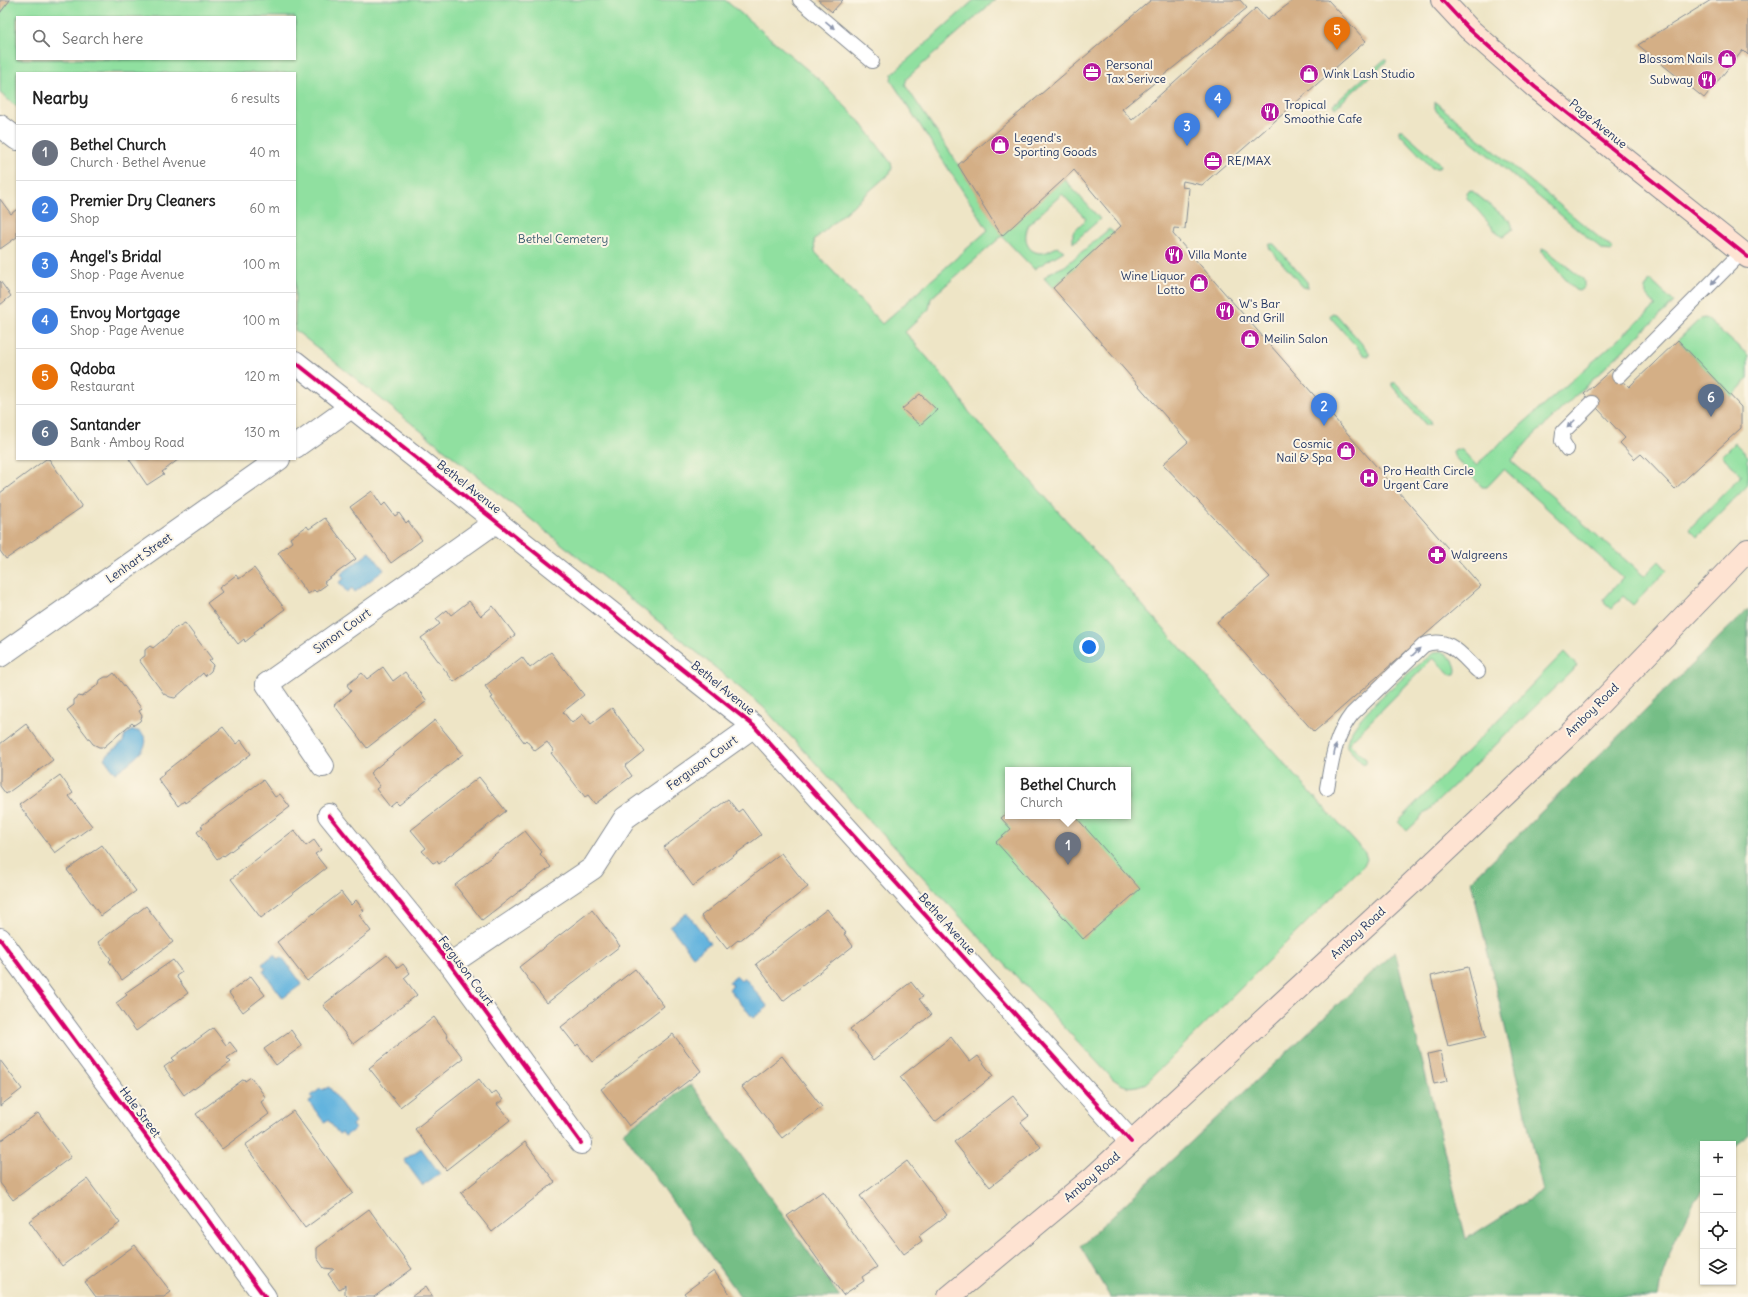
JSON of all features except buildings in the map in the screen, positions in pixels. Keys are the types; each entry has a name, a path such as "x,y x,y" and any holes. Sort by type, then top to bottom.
{"main road":[{"name":"Page Avenue","path":"1442,0 1469,29 1535,87 1745,254"},
{"name":"Amboy Road","path":"949,1297 1091,1179 1411,884 1581,722 1748,550"}],"street":[{"path":"0,126 16,138"},
{"name":"Bethel Avenue","path":"296,363 754,726 1131,1142"},
{"path":"296,446 351,407"},
{"name":"Lenhart Street","path":"0,656 278,460"},
{"name":"Simon Court","path":"323,766 268,684 497,521"},
{"name":"Ferguson Court","path":"450,964 593,868 625,818 754,726"},
{"name":"Ferguson Court","path":"329,815 450,964 581,1143"},
{"name":"Hale Street","path":"0,939 265,1297"}],"lane":[{"path":"800,0 872,61"},
{"path":"1619,376 1745,254"},
{"path":"1567,449 1562,441 1563,432 1592,403"},
{"path":"1327,788 1338,736 1346,721 1424,645 1433,642 1444,642 1457,651 1478,671"}],"green space":[{"name":"Bethel Cemetery","path":"0,0 725,0 822,82 862,124 891,163 892,168 890,173 814,240 815,252 882,324 988,230 894,85 891,80 892,74 974,0 995,0 907,78 905,85 954,158 1002,235 1064,179 1100,219 1073,243 1073,232 1086,219 1062,194 1030,223 1026,233 1026,238 1029,247 1037,252 1043,253 1058,247 1064,251 1034,269 1002,236 931,298 929,309 905,332 955,390 969,412 1365,853 1367,859 1365,864 1146,1083 1132,1087 1121,1084 1112,1078 763,707 296,331 296,72 16,72 16,106 0,93"},
{"path":"1385,59 1387,61 1335,108 1333,105"},
{"path":"1435,102 1613,249 1611,251 1603,250 1470,140 1468,135 1463,134 1437,112"},
{"path":"1399,130 1402,130 1437,161 1440,165 1439,168 1432,168 1399,133"},
{"path":"1471,190 1511,222 1513,229 1503,237 1499,235 1467,198 1466,192"},
{"path":"1109,229 1114,233 1053,288 1044,278 1049,273 1065,266"},
{"path":"1270,244 1274,244 1307,282 1308,288 1303,287 1270,249"},
{"path":"1542,249 1545,249 1583,279 1584,287 1579,291 1575,290 1542,253"},
{"path":"1650,280 1674,302 1529,440 1511,461 1644,576 1659,561 1667,570 1633,605 1623,596 1611,609 1605,604 1604,599 1623,578 1504,469 1487,487 1482,487 1454,456 1453,451 1456,449 1462,450 1476,465 1656,306 1646,294 1645,289"},
{"path":"1332,313 1336,314 1369,352 1369,356 1364,355 1331,318 1330,316"},
{"path":"1704,318 1748,355 1748,379 1731,397 1678,340 1700,319"},
{"path":"1392,383 1396,383 1430,421 1430,425 1426,425 1392,386"},
{"path":"1735,443 1748,456 1748,485 1697,537 1689,529 1742,475 1722,456"},
{"path":"1748,609 1748,1134 1736,1147 1736,1141 1700,1141 1700,1193 1694,1202 1673,1245 1662,1276 1658,1297 1110,1297 1080,1246 1395,951 1466,1239 1543,1190 1471,881"},
{"path":"1440,651 1452,660 1456,667 1455,675 1451,675 1433,658 1349,743 1366,759 1366,764 1362,763 1347,747 1349,737 1356,725 1367,711 1396,684 1432,654"},
{"path":"1564,652 1577,666 1407,831 1398,822"},
{"path":"691,1084 840,1297 740,1297 623,1132"}],"water":[{"path":"370,552 384,570 355,592 352,588 347,592 339,582 344,579 341,574"},
{"path":"131,731 138,731 143,734 146,741 145,746 131,762 115,773 104,758 123,742 125,735"},
{"path":"687,913 710,943 693,956 670,926"},
{"path":"275,954 278,959 282,957 302,984 283,998 263,971 266,969 262,964"},
{"path":"737,976 741,980 744,977 768,1007 753,1018 729,989 733,986 729,982"},
{"path":"329,1087 355,1122 352,1125 355,1129 345,1136 342,1132 339,1134 328,1120 324,1122 309,1102 313,1099 311,1096 320,1089 322,1090"},
{"path":"421,1148 440,1174 423,1186 404,1160"}],"cycle path":[{"path":"1442,0 1469,29 1535,87 1748,257"},
{"path":"296,363 754,726 1131,1142"},
{"path":"329,815 450,964 581,1143"},
{"path":"0,939 265,1297"}],"place":[{"name":"Qdoba","path":"1337,50"},
{"name":"Blossom Nails","path":"1727,59"},
{"name":"Personal Tax Serivce","path":"1092,72"},
{"name":"Wink Lash Studio","path":"1309,74"},
{"name":"Subway","path":"1707,80"},
{"name":"Tropical Smoothie Cafe","path":"1270,112"},
{"name":"Envoy Mortgage","path":"1218,118"},
{"name":"Legend's Sporting Goods","path":"1000,145"},
{"name":"Angel's Bridal","path":"1187,146"},
{"name":"RE/MAX","path":"1213,161"},
{"name":"Villa Monte","path":"1174,255"},
{"name":"Wine Liquor Lotto","path":"1199,283"},
{"name":"W's Bar and Grill","path":"1225,311"},
{"name":"Meilin Salon","path":"1250,339"},
{"name":"Santander","path":"1711,417"},
{"name":"Premier Dry Cleaners","path":"1324,426"},
{"name":"Cosmic Nail & Spa","path":"1346,451"},
{"name":"Pro Health Circle Urgent Care","path":"1369,478"},
{"name":"Walgreens","path":"1437,555"},
{"name":"Bethel Church","path":"1068,865"}]}
